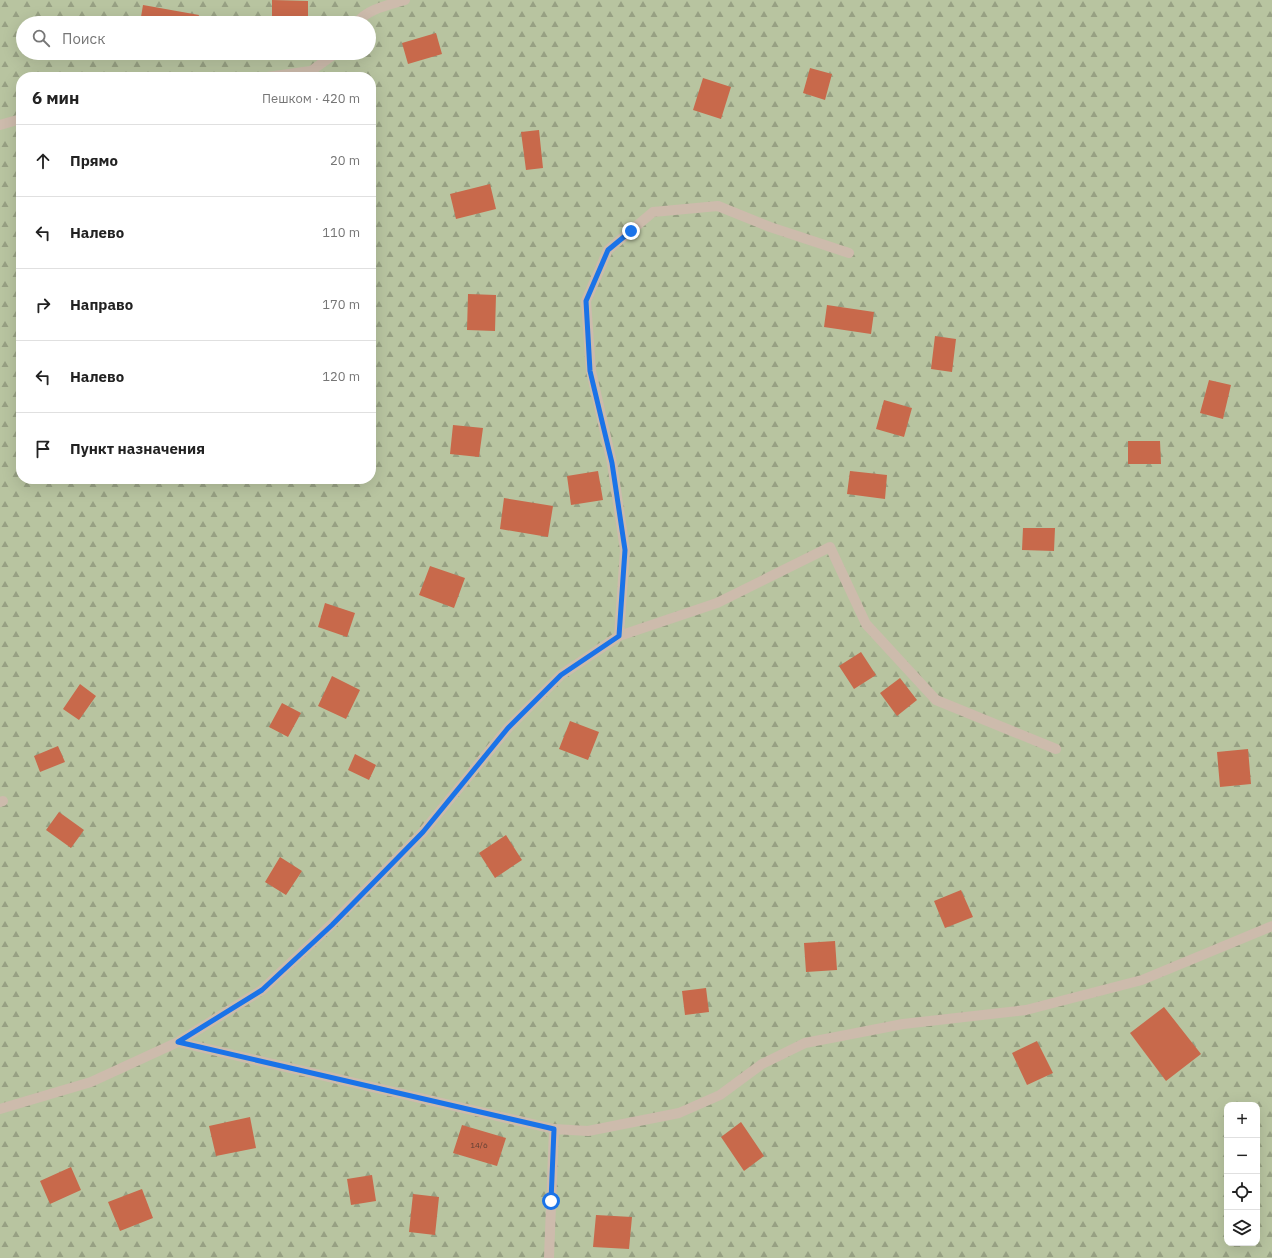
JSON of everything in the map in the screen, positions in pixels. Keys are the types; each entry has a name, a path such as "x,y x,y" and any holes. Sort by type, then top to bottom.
{"street":[{"path":"365,16 379,8 404,0"},
{"path":"304,72 311,71 326,60"},
{"path":"0,125 16,120"},
{"path":"619,636 625,550 612,463 590,371 586,301 608,250 653,212 718,206 770,226 849,253"},
{"path":"0,1109 91,1082 178,1042 262,990 332,925 423,832 508,728 561,675 619,636 717,602 830,548 866,624 936,700 1056,749"},
{"path":"178,1042 554,1129 588,1131 679,1114 720,1096 762,1064 805,1043 903,1024 1026,1010 1142,980 1272,926"},
{"path":"549,1258 554,1129"}],"green space":[{"path":"0,0 1272,0 1272,1258 0,1258"}],"building":[{"path":"272,0 308,1 308,16 272,16"},
{"path":"143,5 199,15 199,16 141,16"},
{"path":"436,33 442,54 408,64 402,43"},
{"path":"810,68 832,74 825,100 803,93"},
{"path":"703,78 731,87 721,119 693,110"},
{"path":"539,130 543,168 526,170 521,132"},
{"path":"490,184 496,209 456,219 450,194"},
{"path":"468,294 496,295 495,331 467,330"},
{"path":"827,305 874,312 871,334 824,327"},
{"path":"935,336 956,339 952,372 931,369"},
{"path":"1209,380 1231,385 1223,419 1200,413"},
{"path":"884,400 912,408 904,437 876,429"},
{"path":"453,425 483,428 479,457 450,454"},
{"path":"1128,441 1160,441 1161,464 1128,464"},
{"path":"598,471 603,500 571,505 567,476"},
{"path":"850,471 887,475 885,499 847,494"},
{"path":"504,498 553,506 548,537 500,529"},
{"path":"1023,528 1055,528 1054,551 1022,550"},
{"path":"430,566 465,578 454,608 419,595"},
{"path":"325,603 355,613 347,637 318,627"},
{"path":"861,652 876,675 854,689 839,666"},
{"path":"332,676 360,690 346,719 318,706"},
{"path":"900,678 917,700 897,716 880,693"},
{"path":"80,684 96,696 79,720 63,709"},
{"path":"282,703 301,713 288,737 269,727"},
{"path":"570,721 599,732 588,760 559,749"},
{"path":"58,746 65,762 40,772 34,756"},
{"path":"1248,749 1251,784 1220,787 1217,752"},
{"path":"355,754 376,765 369,780 348,770"},
{"path":"59,812 84,830 71,848 46,830"},
{"path":"506,835 522,860 495,878 479,853"},
{"path":"280,857 302,871 286,895 265,882"},
{"path":"961,890 973,917 945,928 934,901"},
{"path":"835,941 837,970 806,972 804,943"},
{"path":"706,988 709,1012 685,1015 682,991"},
{"path":"1164,1007 1201,1054 1166,1081 1130,1033"},
{"path":"1037,1041 1053,1073 1027,1085 1012,1053"},
{"path":"250,1117 256,1148 216,1156 209,1126"},
{"path":"741,1122 764,1156 744,1171 721,1137"},
{"path":"462,1125 506,1138 497,1166 453,1153"},
{"path":"71,1167 81,1190 50,1204 40,1181"},
{"path":"372,1175 376,1201 351,1205 347,1179"},
{"path":"142,1189 153,1218 120,1231 108,1202"},
{"path":"413,1194 439,1197 435,1235 409,1232"},
{"path":"596,1215 632,1217 629,1249 593,1247"}],"route":[{"path":"551,1201 554,1129 178,1042 262,990 332,925 423,832 508,728 561,675 619,636 625,550 612,463 590,371 586,301 608,250 631,231"}]}
